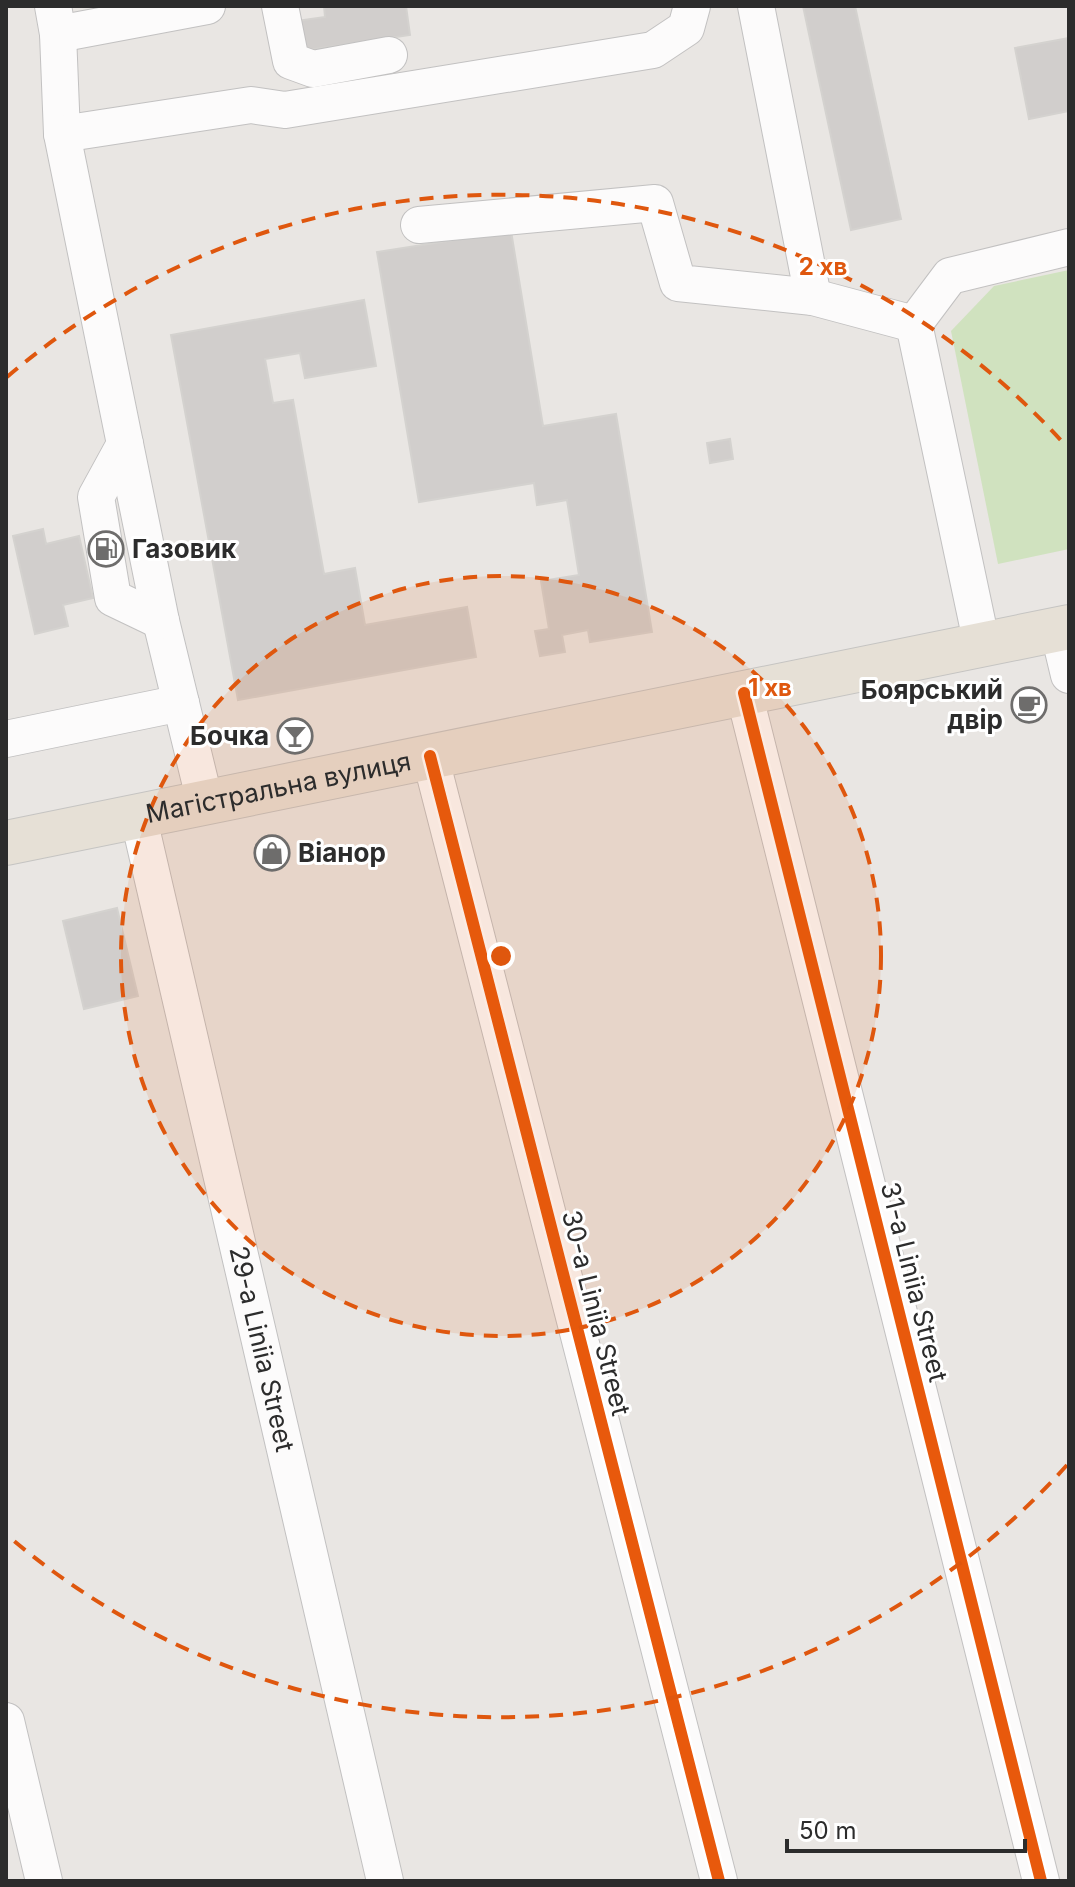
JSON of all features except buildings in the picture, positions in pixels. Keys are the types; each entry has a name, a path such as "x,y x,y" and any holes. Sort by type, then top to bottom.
{"main road":[{"name":"Магістральна вулиця","path":"6,843 1064,628"}],"street":[{"path":"205,802 161,621 113,598 96,497 125,444 62,134 56,20 207,6"},
{"path":"280,6 291,61 313,69 389,55"},
{"path":"62,134 251,105 285,110 653,50 686,28 692,6"},
{"path":"756,6 813,297"},
{"path":"419,225 655,203 678,283 813,297 914,324"},
{"path":"982,645 914,324 950,276 1069,247"},
{"path":"1064,628 1069,675"},
{"name":"31-a Liniia Street","path":"744,693 1041,1881"},
{"path":"6,739 181,703"},
{"name":"30-a Liniia Street","path":"430,756 719,1881"},
{"name":"29-a Liniia Street","path":"138,815 385,1881"},
{"path":"6,1721 44,1881"}],"green space":[{"path":"1069,270 1069,549 998,564 951,331 994,286"}],"cycle path":[{"path":"744,693 1041,1881"},
{"path":"430,756 719,1881"}],"place":[{"name":"Газовик","path":"106,549"},
{"name":"Боярський двір","path":"1029,705"},
{"name":"Бочка","path":"295,736"},
{"name":"Віанор","path":"272,853"}]}
